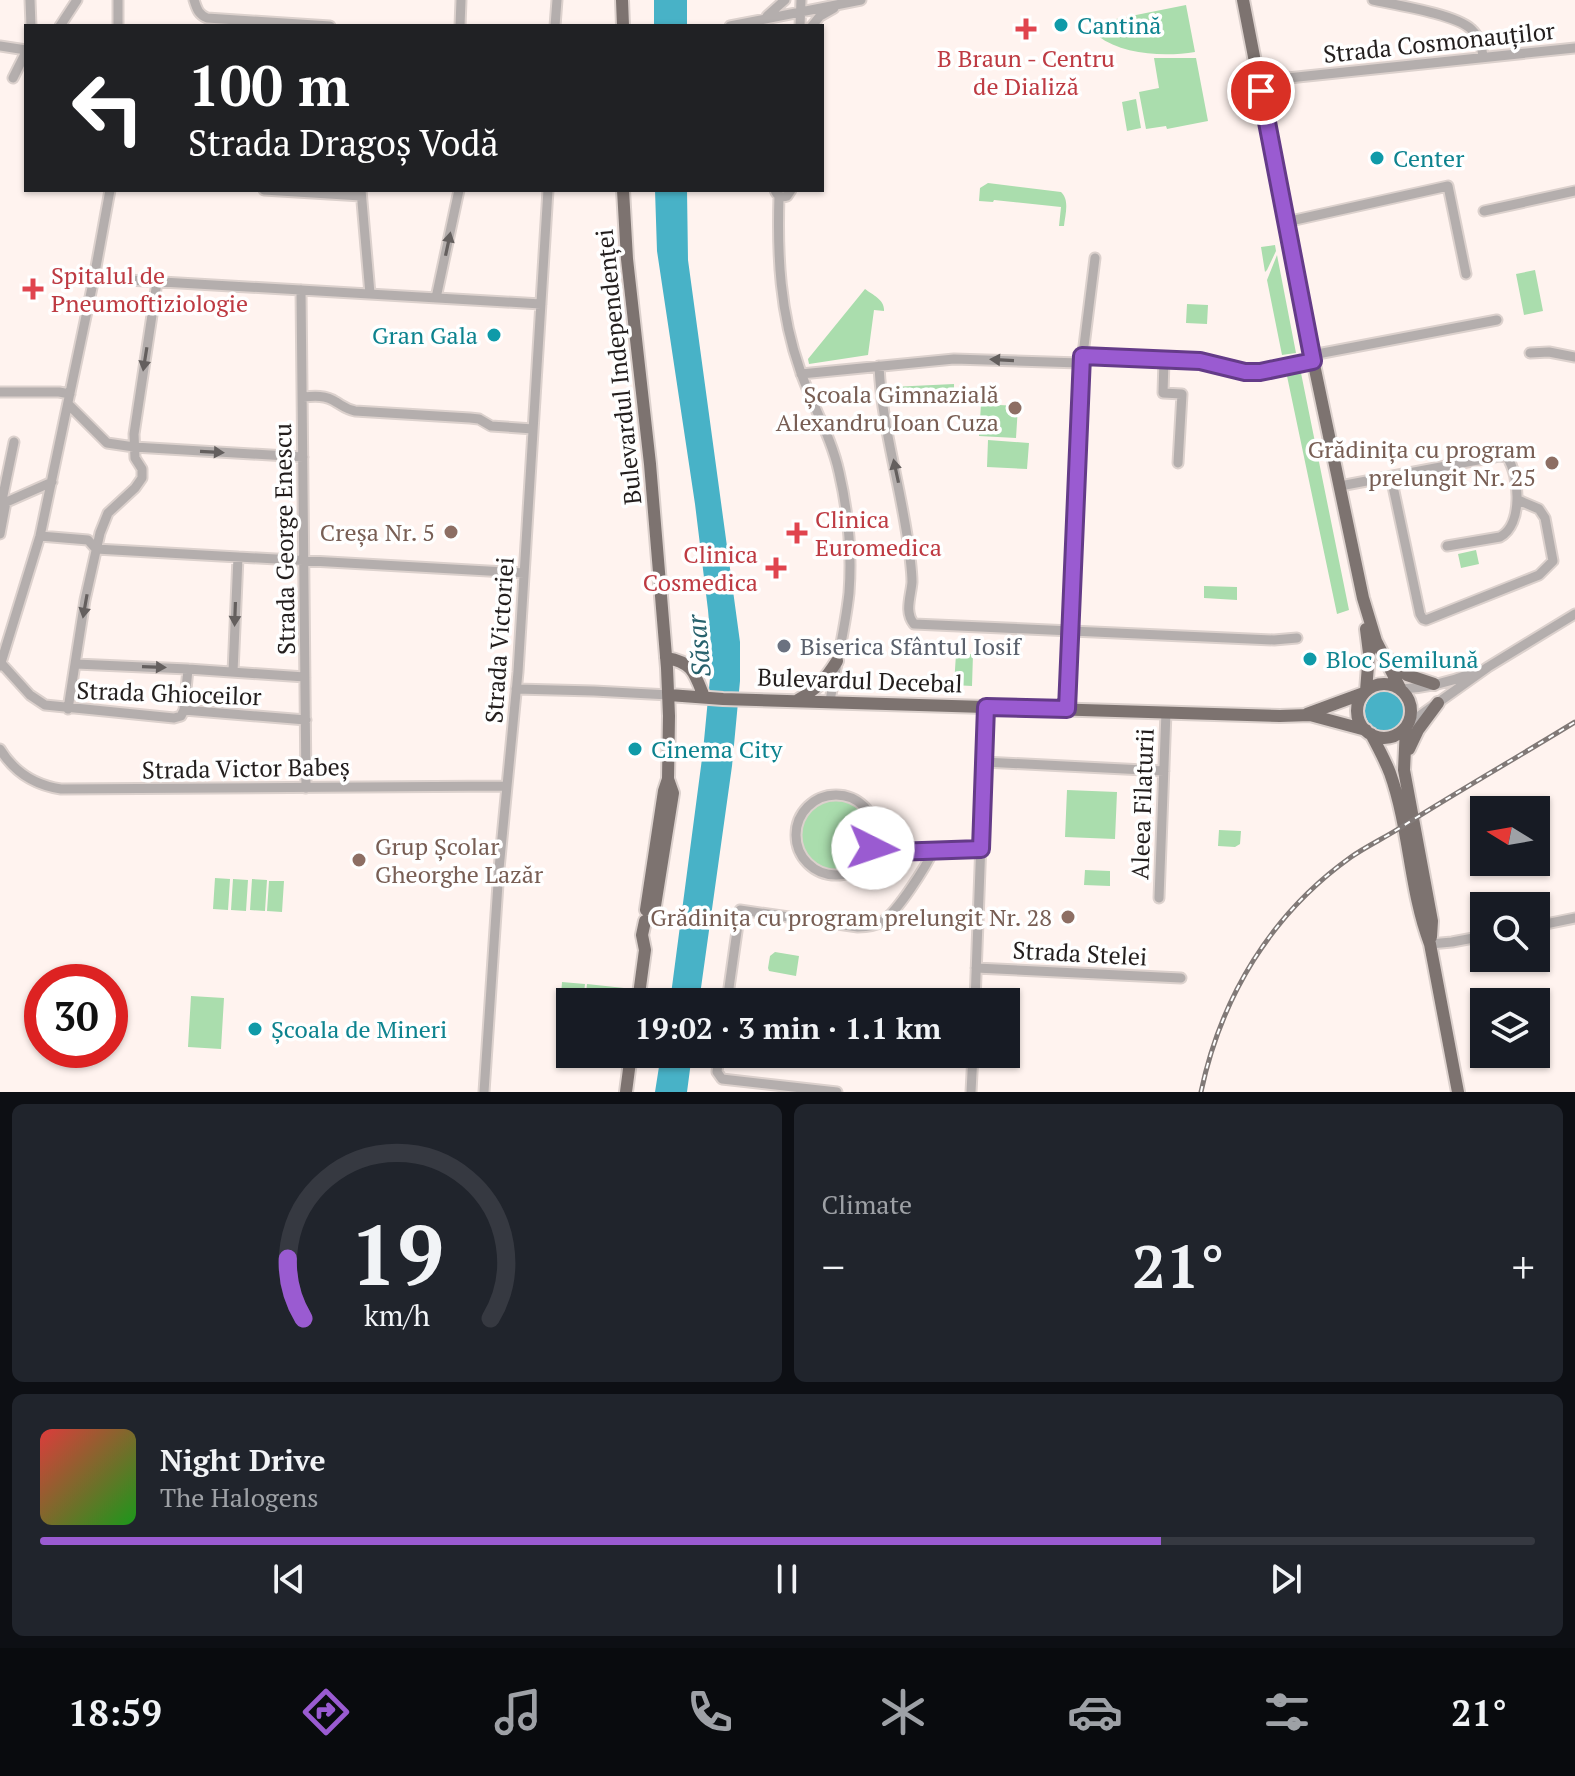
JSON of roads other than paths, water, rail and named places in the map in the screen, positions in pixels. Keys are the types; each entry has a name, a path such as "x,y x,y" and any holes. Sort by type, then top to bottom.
{"main road":[{"path":"622,0 623,24"},
{"path":"1243,0 1374,651 1357,712 1360,722 1385,760 1396,793 1422,922 1430,944 1458,1092"},
{"name":"Bulevardul Independenței","path":"623,192 627,259 650,464 669,695 668,779 673,793 649,916 642,935 645,950 640,988"},
{"path":"1363,598 1367,632 1374,651 1410,702 1405,781 1432,921 1430,944"},
{"path":"1374,651 1407,675 1434,684"},
{"path":"1339,703 1357,685 1374,651"},
{"path":"666,658 677,660 692,670 704,697"},
{"path":"797,700 818,688 837,661"},
{"path":"1365,692 1382,684 1391,684 1400,689"},
{"name":"Bulevardul Decebal","path":"1299,716 1365,692"},
{"name":"Bulevardul Decebal","path":"669,695 1310,715 1368,732"},
{"path":"1404,760 1418,730 1438,703"},
{"path":"1339,722 1385,760"},
{"path":"1368,732 1386,738 1407,725"},
{"path":"626,1092 629,1068"}],"street":[{"path":"30,0 31,24"},
{"path":"61,24 77,0"},
{"path":"118,0 118,24"},
{"path":"194,0 200,15 222,23 268,24"},
{"path":"460,24 461,0"},
{"path":"555,24 557,0"},
{"path":"765,18 785,0"},
{"path":"739,24 801,5 839,5 861,0"},
{"path":"1373,0 1451,18 1465,25 1478,37 1483,57"},
{"path":"814,24 820,16 839,5"},
{"path":"0,46 24,51"},
{"name":"Strada Cosmonauților","path":"1259,81 1575,48"},
{"path":"13,78 24,55"},
{"path":"1286,222 1448,186 1466,274"},
{"path":"1484,211 1575,191"},
{"path":"0,665 40,536 110,192"},
{"path":"329,192 361,193 370,294"},
{"path":"436,298 459,192"},
{"name":"Strada Victoriei","path":"484,1092 499,869 516,689 548,192"},
{"path":"782,193 778,257 782,302 801,374 839,470 850,551 849,584 830,701"},
{"path":"1067,709 1081,360 1095,258"},
{"path":"94,278 541,304"},
{"path":"68,709 96,549 108,513 142,478 142,469 135,458 134,434 157,282"},
{"name":"Strada George Enescu","path":"301,290 306,788"},
{"path":"801,374 972,358 1200,361 1234,370 1260,372 1497,320"},
{"path":"1530,353 1555,352 1575,357"},
{"path":"1164,360 1163,393 1182,394 1178,463"},
{"path":"879,366 881,400 907,529 912,568 909,615 914,624 1274,640 1297,638"},
{"path":"0,392 59,392 69,399 107,443 303,457"},
{"path":"303,397 328,398 355,411 470,418 491,426 533,429"},
{"path":"0,534 14,442"},
{"path":"1340,486 1504,457 1510,460 1518,500 1506,534 1447,546"},
{"path":"1391,477 1420,614 1426,620 1539,575 1553,561 1545,518 1539,509 1518,500"},
{"path":"3,504 52,482"},
{"path":"40,536 88,540 96,549 524,573"},
{"path":"233,672 238,557"},
{"path":"1407,725 1488,667 1575,614"},
{"path":"76,664 305,677"},
{"name":"Strada Ghioceilor","path":"0,665 45,705 174,718 181,716 184,710 306,720"},
{"path":"1400,689 1451,681 1488,667"},
{"path":"184,710 188,669"},
{"name":"Bulevardul Decebal","path":"516,689 669,695"},
{"path":"975,988 986,707"},
{"name":"Aleea Filaturii","path":"1159,898 1166,712"},
{"name":"Strada Victor Babeș","path":"0,749 11,765 26,777 41,785 61,789 507,786"},
{"path":"984,762 1164,771"},
{"path":"832,795 845,796 862,806 870,816 875,835 873,848 862,864 852,871 832,874 819,871 800,852 796,835 798,822 809,806 820,799 832,795"},
{"path":"873,848 893,852 981,849"},
{"path":"729,988 740,910 858,927 872,926 881,923 895,911 933,851"},
{"path":"1550,923 1575,918"},
{"path":"1430,944 1470,938"},
{"name":"Strada Stelei","path":"976,968 1181,978"},
{"path":"717,1068 722,1079 837,1092"},
{"path":"971,1092 972,1068"}],"water":[{"path":"654,0 687,0 687,24 654,24"},
{"path":"655,192 687,192 688,260 740,642 740,681 732,766 701,988 672,988 712,657 695,504 657,251"},
{"path":"1386,690 1401,696 1407,711 1401,726 1386,732 1371,726 1365,711 1371,696"},
{"path":"659,1068 690,1068 687,1092 655,1092"}],"railway":[{"path":"1201,1092 1210,1057 1236,991 1274,931 1297,904 1357,853 1575,722"}],"place":[{"name":"Cantină","path":"1061,25"},
{"name":"B Braun - Centru de Dializă","path":"1026,29"},
{"name":"Center","path":"1377,158"},
{"name":"Spitalul de Pneumoftiziologie","path":"33,289"},
{"name":"Gran Gala","path":"494,335"},
{"name":"Școala Gimnazială Alexandru Ioan Cuza","path":"1015,408"},
{"name":"Grădinița cu program prelungit Nr. 25","path":"1552,463"},
{"name":"Creșa Nr. 5","path":"451,532"},
{"name":"Clinica Euromedica","path":"797,533"},
{"name":"Clinica Cosmedica","path":"776,568"},
{"name":"Biserica Sfântul Iosif","path":"784,646"},
{"name":"Bloc Semilună","path":"1310,659"},
{"name":"Cinema City","path":"635,749"},
{"name":"Grup Școlar Gheorghe Lazăr","path":"359,860"},
{"name":"Grădinița cu program prelungit Nr. 28","path":"1068,917"},
{"name":"Școala de Mineri","path":"255,1029"}],"water label":[{"name":"Săsar","path":"698,646"}]}
